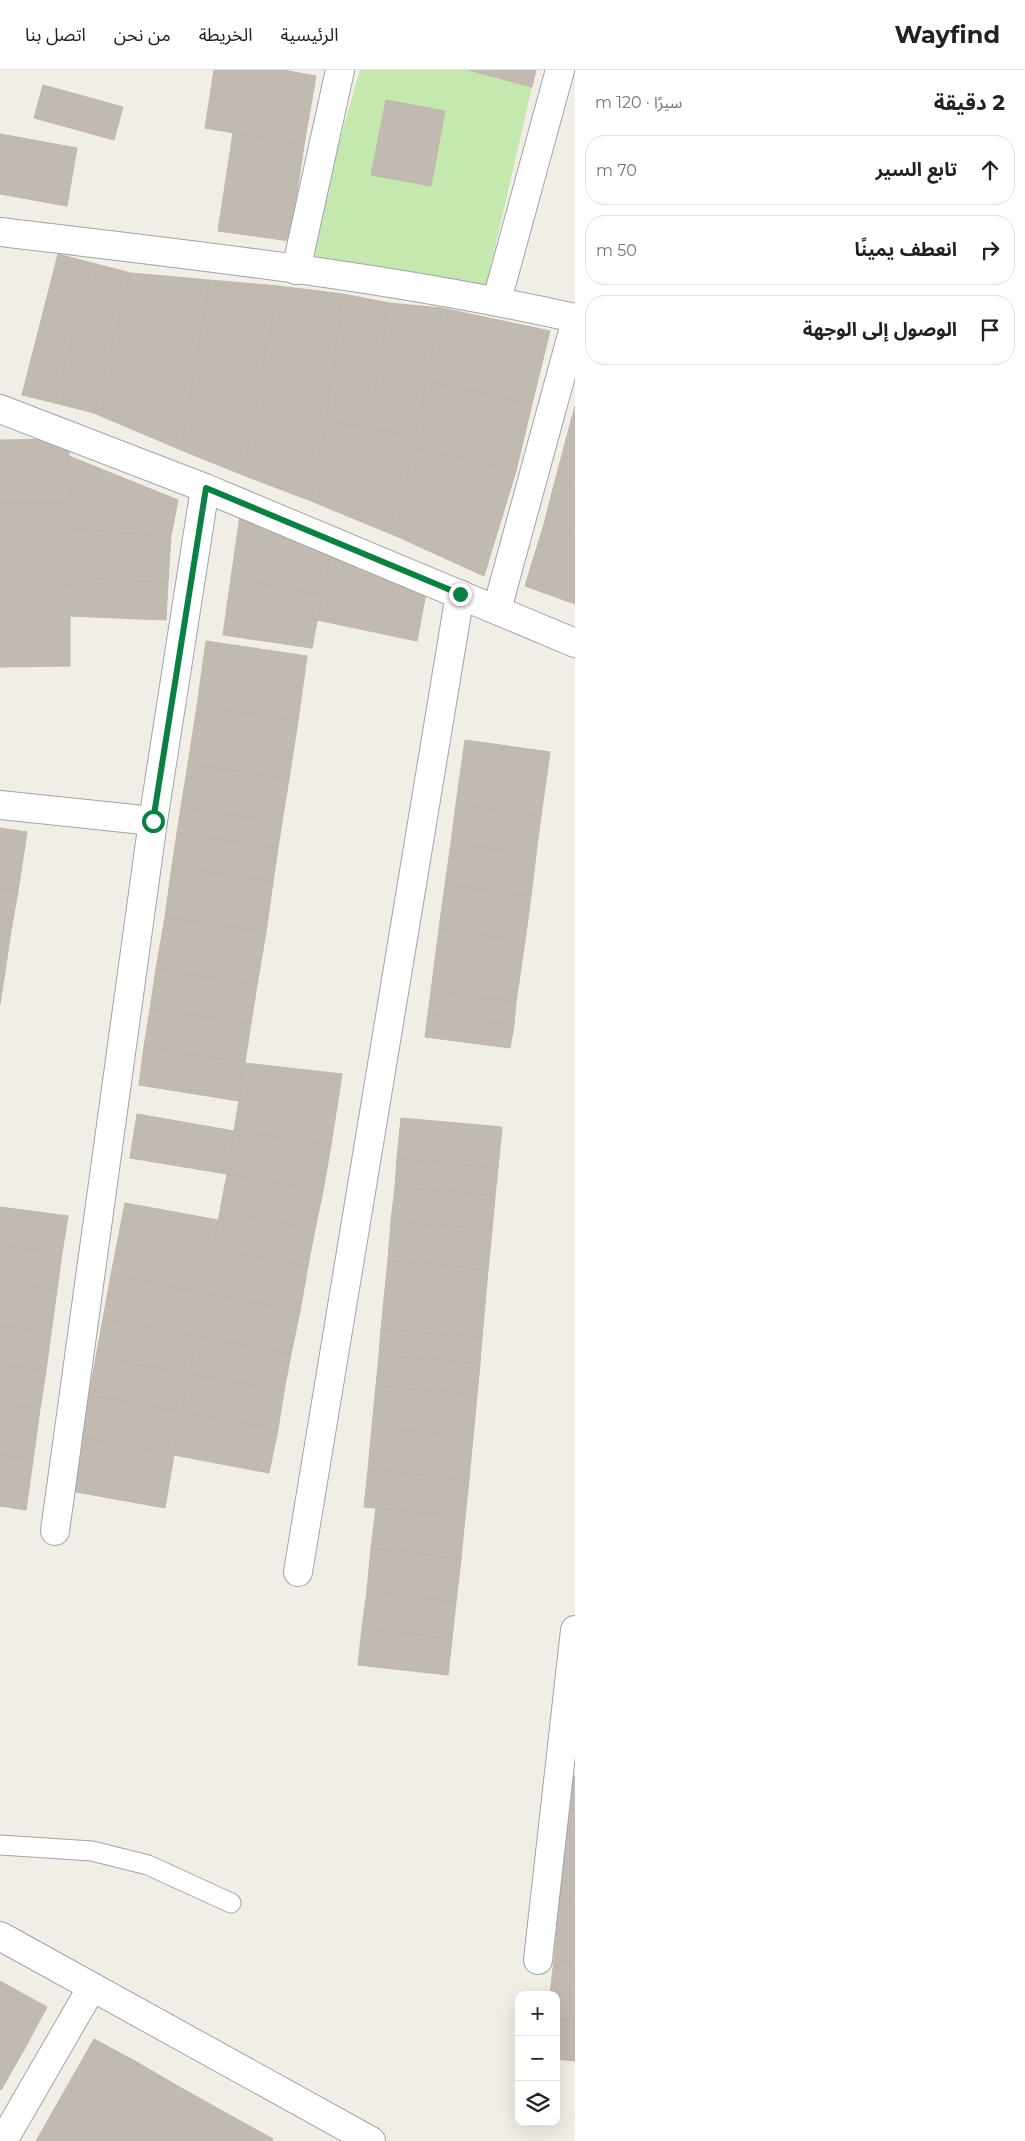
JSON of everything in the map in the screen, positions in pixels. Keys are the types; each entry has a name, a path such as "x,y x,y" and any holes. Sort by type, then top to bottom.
{"street":[{"path":"296,270 340,70"},
{"path":"497,300 560,70"},
{"path":"0,232 296,270 497,300 575,318"},
{"path":"497,609 575,324"},
{"path":"0,409 206,488 575,643"},
{"path":"55,1531 153,821 206,488"},
{"path":"298,1572 460,594"},
{"path":"0,805 153,821"},
{"path":"538,1960 575,1630"},
{"path":"0,1936 371,2141"},
{"path":"3,2141 92,1987"}],"lane":[{"path":"0,1845 92,1851 148,1865 231,1903"}],"green space":[{"path":"360,70 468,70 532,87 486,287 306,258"}],"building":[{"path":"214,70 283,70 316,76 304,145 205,128"},
{"path":"468,70 536,70 532,87"},
{"path":"43,85 123,107 114,140 34,118"},
{"path":"386,100 445,111 431,186 371,175"},
{"path":"233,133 304,145 290,241 218,231"},
{"path":"0,134 77,148 67,206 0,194"},
{"path":"58,254 92,263 55,403 22,395"},
{"path":"92,263 131,273 94,413 55,403"},
{"path":"131,273 209,280 181,450 94,413"},
{"path":"209,280 278,286 243,475 181,450"},
{"path":"278,286 343,294 326,420 311,501 243,475"},
{"path":"343,294 389,303 369,428 326,420"},
{"path":"389,303 442,308 415,437 369,428"},
{"path":"442,308 550,331 532,404 426,381"},
{"path":"426,381 532,404 516,471 413,447"},
{"path":"575,406 575,486 555,481"},
{"path":"326,420 415,437 396,536 311,501"},
{"path":"69,439 69,503 0,503 0,440"},
{"path":"413,447 516,471 484,576 396,536"},
{"path":"69,456 178,500 171,536 70,529"},
{"path":"555,481 575,486 575,535 544,524"},
{"path":"0,503 69,503 70,585 0,585"},
{"path":"240,516 331,556 322,595 231,578"},
{"path":"544,524 575,535 575,604 525,586"},
{"path":"70,529 171,536 168,582 70,578"},
{"path":"331,556 426,593 417,641 317,620"},
{"path":"70,578 168,582 166,620 70,616"},
{"path":"231,578 322,595 312,648 223,635"},
{"path":"0,585 70,585 70,666 0,667"},
{"path":"206,641 307,656 298,721 197,706"},
{"path":"197,706 298,721 289,779 188,764"},
{"path":"465,740 550,752 541,816 456,804"},
{"path":"188,764 289,779 282,822 181,807"},
{"path":"456,804 541,816 536,854 451,843"},
{"path":"181,807 282,822 278,848 177,833"},
{"path":"0,828 27,832 18,891 0,888"},
{"path":"177,833 278,848 273,882 172,866"},
{"path":"451,843 536,854 531,896 445,885"},
{"path":"172,866 273,882 266,932 165,917"},
{"path":"445,885 531,896 525,941 439,929"},
{"path":"0,888 18,891 11,931 0,930"},
{"path":"165,917 266,932 257,985 156,969"},
{"path":"439,929 525,941 516,1002 431,991"},
{"path":"0,930 11,931 5,972 0,971"},
{"path":"156,969 257,985 251,1023 150,1009"},
{"path":"0,971 5,972 0,1004"},
{"path":"431,991 516,1002 514,1025 428,1014"},
{"path":"150,1009 251,1023 245,1063 144,1047"},
{"path":"428,1014 514,1025 510,1048 425,1037"},
{"path":"144,1047 245,1063 239,1101 139,1085"},
{"path":"245,1063 342,1074 331,1145 234,1131"},
{"path":"137,1114 234,1131 227,1174 130,1158"},
{"path":"401,1118 502,1127 498,1168 397,1158"},
{"path":"234,1131 331,1145 323,1191 227,1174"},
{"path":"397,1158 498,1168 495,1196 395,1187"},
{"path":"227,1174 323,1191 315,1229 220,1211"},
{"path":"395,1187 495,1196 492,1230 391,1221"},
{"path":"125,1203 218,1220 205,1293 111,1275"},
{"path":"0,1207 68,1216 62,1253 0,1245"},
{"path":"220,1211 315,1229 308,1266 213,1249"},
{"path":"391,1221 492,1230 488,1270 388,1260"},
{"path":"0,1245 62,1253 57,1290 0,1282"},
{"path":"213,1249 308,1266 300,1311 205,1293"},
{"path":"388,1260 488,1270 482,1338 381,1329"},
{"path":"111,1275 205,1293 196,1336 103,1319"},
{"path":"0,1282 57,1290 51,1333 0,1326"},
{"path":"205,1293 300,1311 291,1354 196,1336"},
{"path":"103,1319 196,1336 189,1374 96,1357"},
{"path":"0,1326 51,1333 46,1371 0,1365"},
{"path":"381,1329 482,1338 480,1364 379,1355"},
{"path":"196,1336 291,1354 284,1391 189,1374"},
{"path":"379,1355 480,1364 477,1395 376,1386"},
{"path":"96,1357 189,1374 182,1412 89,1395"},
{"path":"0,1365 46,1371 40,1409 0,1403"},
{"path":"189,1374 284,1391 278,1429 182,1412"},
{"path":"376,1386 477,1395 473,1437 372,1427"},
{"path":"89,1395 182,1412 174,1455 81,1438"},
{"path":"0,1403 40,1409 33,1460 0,1455"},
{"path":"182,1412 278,1429 269,1473 174,1455"},
{"path":"372,1427 473,1437 469,1480 368,1470"},
{"path":"81,1438 174,1455 165,1508 71,1491"},
{"path":"0,1455 33,1460 26,1510 0,1506"},
{"path":"368,1470 469,1480 465,1517 364,1507"},
{"path":"376,1508 465,1517 461,1559 371,1548"},
{"path":"371,1548 461,1559 456,1602 367,1591"},
{"path":"367,1591 456,1602 452,1639 362,1628"},
{"path":"362,1628 452,1639 448,1675 358,1665"},
{"path":"573,1776 575,1776 575,1840 566,1839"},
{"path":"566,1839 575,1840 575,1902 560,1900"},
{"path":"560,1900 575,1902 575,1962 554,1960"},
{"path":"554,1960 575,1962 575,2022 560,2020 560,1991 550,1991"},
{"path":"0,1981 47,2007 25,2048 0,2034"},
{"path":"560,2020 575,2022 575,2061 560,2059"},
{"path":"0,2034 25,2048 1,2090 0,2089"},
{"path":"94,2039 135,2061 90,2141 69,2141 44,2127"},
{"path":"135,2061 176,2085 144,2141 90,2141"},
{"path":"176,2085 226,2113 210,2141 144,2141"},
{"path":"226,2113 273,2139 272,2141 210,2141"},
{"path":"44,2127 69,2141 36,2141"}],"route":[{"path":"153,821 206,488 460,594"}]}
